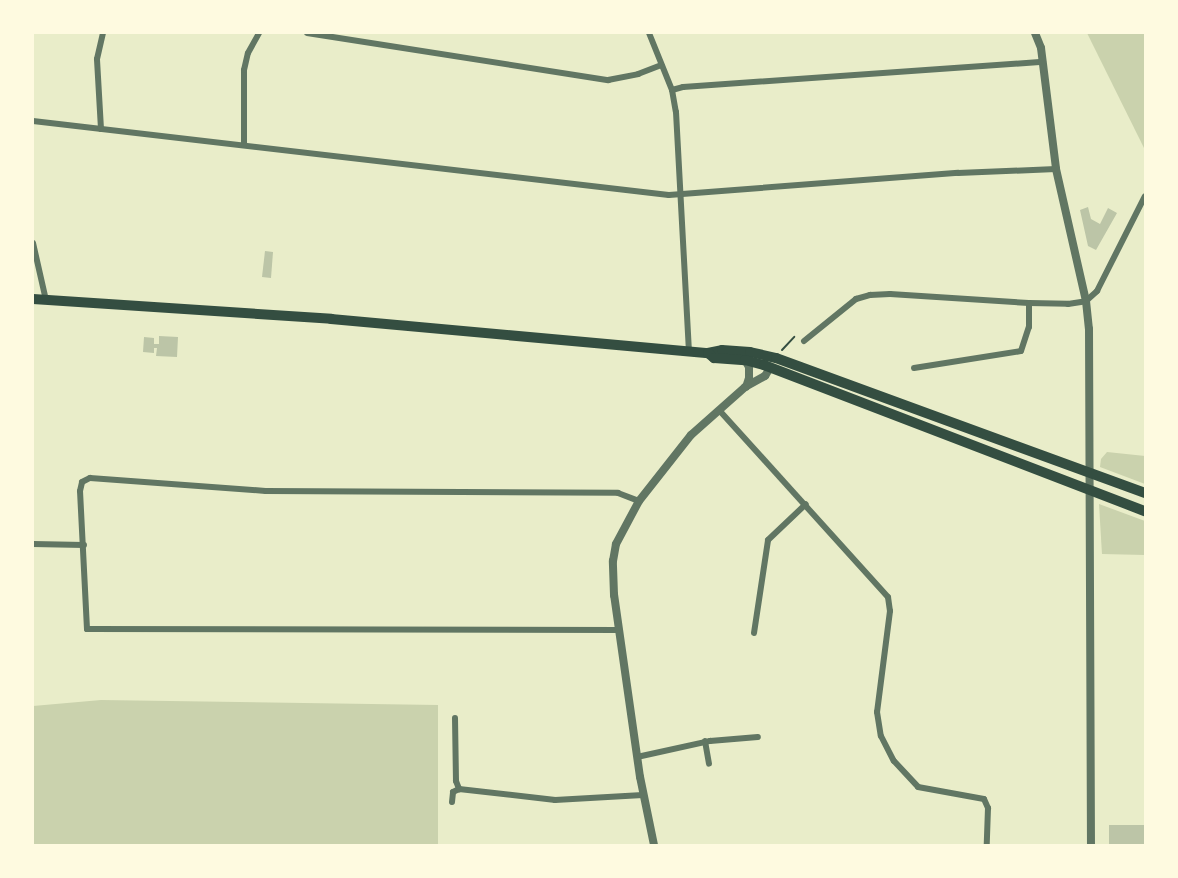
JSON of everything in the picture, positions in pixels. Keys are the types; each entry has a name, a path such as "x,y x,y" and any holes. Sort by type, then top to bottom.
{"main road":[{"path":"33,299 331,318 708,353 722,350 771,362 770,368 1145,511"},
{"path":"748,356 776,358 1145,493"}],"street":[{"path":"100,129 98,59 103,33"},
{"path":"244,145 244,70 248,53 259,33"},
{"path":"307,33 608,80 638,74 661,65"},
{"path":"649,33 672,90 682,196 689,351"},
{"path":"1035,33 1043,63 1056,169 1086,301 1089,328 1091,845"},
{"path":"672,90 1043,63"},
{"path":"33,121 576,186 682,196 958,172 1056,169"},
{"path":"804,341 856,299 870,296 890,294 1068,304 1086,301 1097,291 1145,196"},
{"path":"33,243 46,300"},
{"path":"914,368 1021,351 1029,327 1029,303"},
{"path":"745,387 749,378 748,356"},
{"path":"654,845 644,795 619,630 613,561 622,528 639,501 691,435 745,387 765,376 770,368"},
{"path":"719,410 884,592 890,604 877,712 881,736 887,749 907,777 918,787 984,799 988,808 987,845"},
{"path":"619,630 87,630 82,482 90,478 99,478 266,491 618,494 639,501"},
{"path":"754,633 768,540 806,504"},
{"path":"33,544 84,545"},
{"path":"455,718 456,782 459,789"},
{"path":"638,757 705,741 758,737"},
{"path":"705,741 709,764"},
{"path":"452,802 453,792 459,789 555,800 644,795"}],"path":[{"path":"776,351 782,350 794,337"}],"green space":[{"path":"1087,33 1145,33 1145,150"},
{"path":"1107,452 1145,456 1145,484 1100,467 1101,459"},
{"path":"1099,504 1145,521 1145,555 1102,554"},
{"path":"101,700 438,705 438,845 33,845 33,706"}],"building":[{"path":"1088,207 1091,219 1100,224 1108,208 1117,213 1096,250 1088,246 1080,210"},
{"path":"265,251 273,252 271,278 262,277"},
{"path":"159,336 178,337 177,357 156,356 157,348 154,348 154,353 143,352 144,337 154,338 154,344 159,344"},
{"path":"1109,825 1145,825 1145,845 1109,845"}]}
